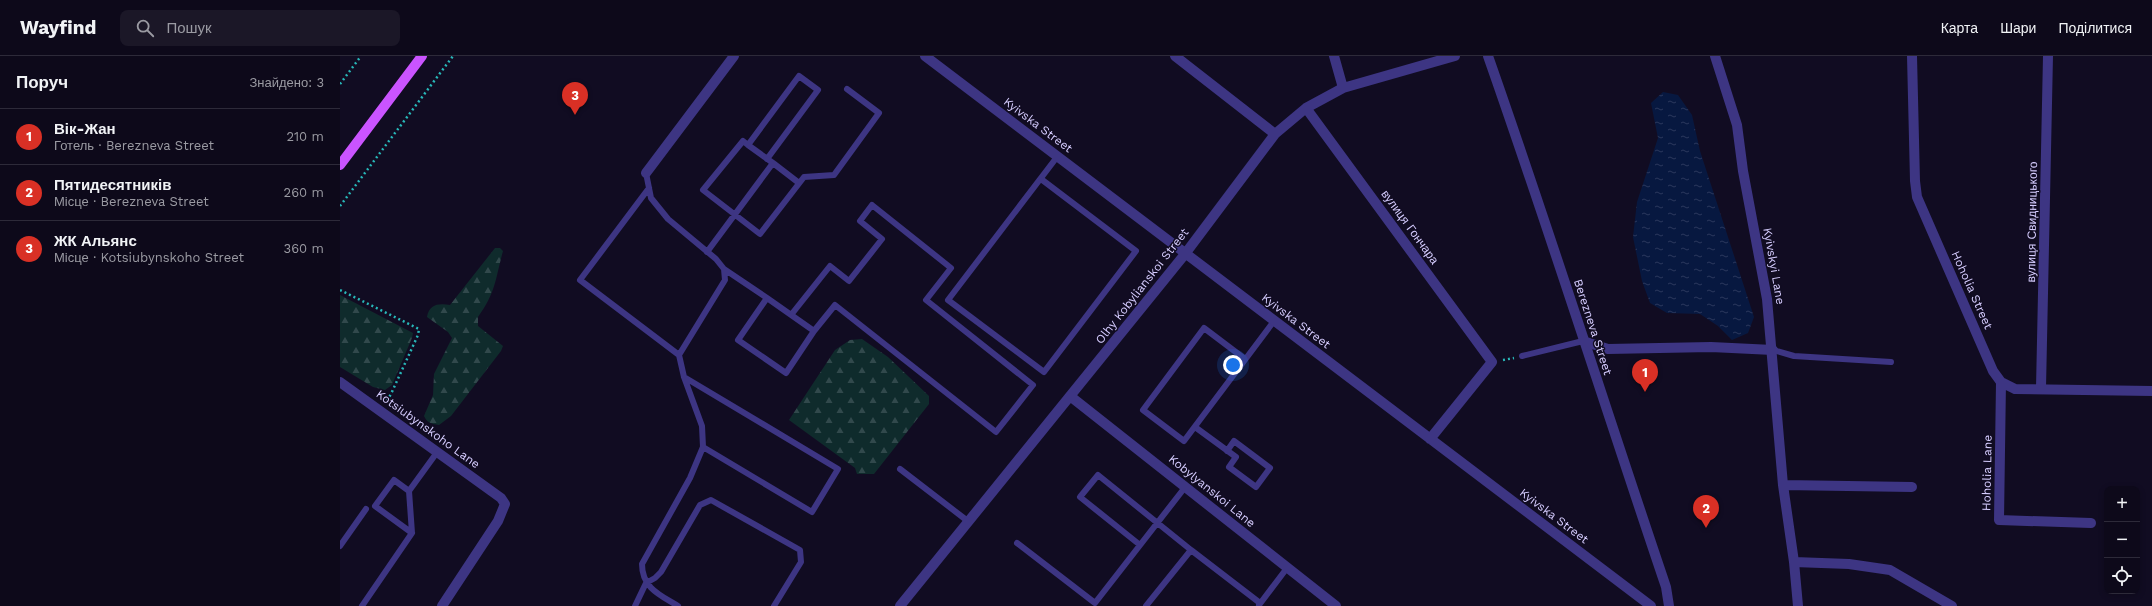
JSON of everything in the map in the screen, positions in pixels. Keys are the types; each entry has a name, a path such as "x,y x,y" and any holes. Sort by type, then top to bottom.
{"main road":[{"path":"340,165 422,56"}],"street":[{"path":"646,173 734,56"},
{"name":"Kyivska Street","path":"925,56 1651,606"},
{"path":"1175,56 1275,134"},
{"path":"1334,56 1343,88"},
{"name":"Olhy Kobylianskoi Street","path":"900,606 1185,254 1275,134 1306,108 1343,88 1455,56"},
{"name":"Berezneva Street","path":"1488,56 1535,189 1583,341 1666,587 1669,606"},
{"name":"Kyivskyi Lane","path":"1715,56 1738,125 1743,171 1767,298 1773,350 1783,485 1794,562 1798,606"},
{"name":"Hoholia Street","path":"1912,56 1914,181 1918,197 1993,371 2001,382"},
{"name":"вулиця Свидницького","path":"2041,388 2048,56"},
{"name":"вулиця Гончара","path":"1306,108 1492,362"},
{"path":"1583,341 1608,349 1711,347 1773,350"},
{"path":"1430,439 1492,362"},
{"name":"Kotsiubynskoho Lane","path":"340,382 501,498 505,504 498,521 442,606"},
{"path":"2001,382 2015,388 2152,391"},
{"name":"Hoholia Lane","path":"2001,382 1999,520 2091,522"},
{"name":"Kobylyanskoi Lane","path":"1070,396 1186,486 1336,606"},
{"path":"1783,485 1912,487"},
{"path":"1794,562 1849,564 1890,570 1952,606"}],"lane":[{"path":"748,145 798,76 818,90 767,159"},
{"path":"799,183 743,140 703,190 760,234 799,183 804,176 834,174 879,113 847,89"},
{"path":"1041,179 1136,251 1044,372 948,300 1041,179 1058,157"},
{"path":"707,252 773,163"},
{"path":"646,173 651,198 668,219 707,252 724,269 814,331"},
{"path":"648,188 580,280 679,354 684,376 702,426 703,447 690,478 642,564 642,573 650,588 678,606"},
{"path":"767,298 738,340 786,373 814,331 835,305 996,432 1033,385 926,300 951,268 872,206 860,221 882,239 849,281 830,266 791,315"},
{"path":"679,354 725,280 724,269"},
{"path":"1246,359 1204,328 1143,410 1184,441 1246,359 1274,321"},
{"path":"1522,356 1583,341"},
{"path":"1773,350 1794,356 1891,362"},
{"path":"684,376 838,469 812,512 703,447"},
{"path":"1195,427 1227,451 1236,457 1229,467 1256,487 1270,468 1234,442 1227,451"},
{"path":"362,606 412,533 409,491 438,452"},
{"path":"900,469 969,522"},
{"path":"1140,545 1080,497 1098,476 1259,604 1287,568"},
{"path":"409,491 394,480 375,506 412,533"},
{"path":"1017,543 1095,603 1186,486"},
{"path":"635,606 646,583 656,578 661,572 700,505 711,500 800,550 801,562 774,606"},
{"path":"340,546 366,509"},
{"path":"1146,606 1191,550"}],"path":[{"path":"340,84 361,56"},
{"path":"340,206 453,56"},
{"path":"340,290 419,329 418,335 391,394 380,410"},
{"path":"1492,362 1522,356"}],"green space":[{"path":"495,248 500,248 503,251 492,293 478,317 478,326 503,346 501,351 451,416 439,425 432,424 428,422 424,416 433,395 434,374 452,338 448,332 427,317 428,313 435,305 450,305"},
{"path":"340,295 413,333 392,385 385,390 373,387 340,367"},
{"path":"862,339 888,357 929,396 929,404 874,474 857,474 855,468 789,420 835,350 850,340"}],"water":[{"path":"1663,92 1678,95 1692,115 1700,151 1754,317 1748,333 1732,340 1718,326 1700,314 1667,313 1650,303 1642,281 1633,237 1637,202 1658,138 1651,103"}],"place":[{"name":"ЖК Альянс","path":"575,115"},
{"name":"Вік-Жан","path":"1645,392"},
{"name":"Пятидесятників","path":"1706,528"}]}
